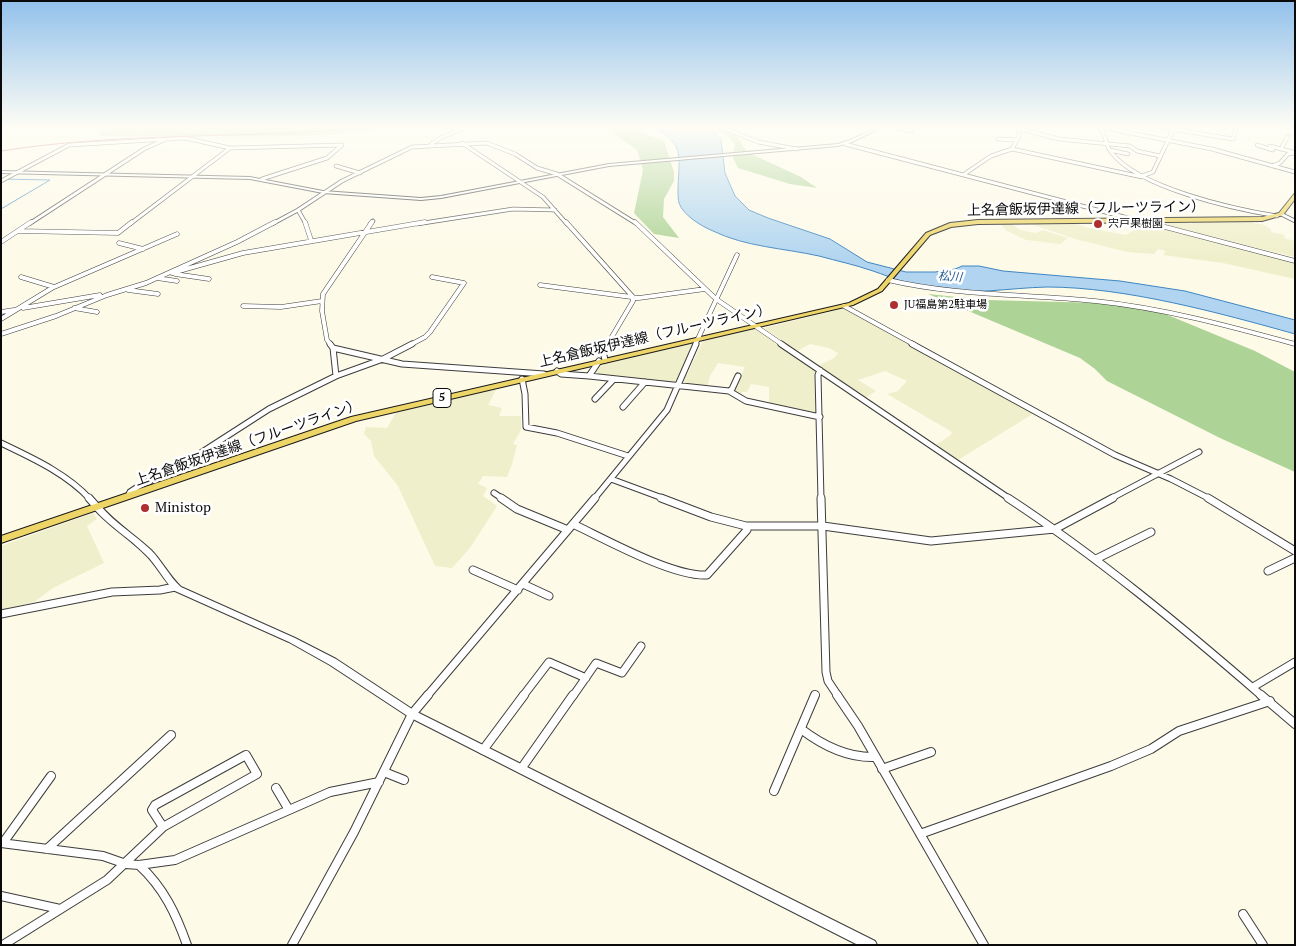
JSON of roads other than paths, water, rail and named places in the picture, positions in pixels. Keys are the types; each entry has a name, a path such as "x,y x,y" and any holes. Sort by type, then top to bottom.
{"main road":[{"path":"1279,215 1294,197"},
{"name":"上名倉飯坂伊達線（フルーツライン）","path":"1,540 336,424 602,360 844,306 872,295 888,280 928,234 943,227 960,223 1262,219 1279,215"}],"street":[{"path":"1,181 18,172"},
{"path":"24,172 262,179 323,192 426,199 569,172"},
{"path":"1,242 108,172"},
{"path":"18,231 117,233 197,172"},
{"path":"262,179 283,172"},
{"path":"505,172 543,197 634,297"},
{"path":"551,172 590,193 635,222 716,299 1055,529 1096,559 1168,615 1295,724"},
{"path":"956,172 1295,260"},
{"path":"1118,172 1143,177 1202,198 1247,211 1279,215 1295,221"},
{"path":"1136,172 1143,177"},
{"path":"1143,177 1152,172"},
{"path":"1,334 158,278 256,233 298,210 323,192 360,173"},
{"path":"169,273 243,254 311,240 514,209 555,210"},
{"path":"298,210 306,221 311,240"},
{"path":"336,376 333,348 327,340 322,301 323,294 373,221"},
{"path":"1,319 54,287 177,234"},
{"path":"119,244 143,249"},
{"path":"292,945 379,782 412,714 667,410 737,254"},
{"path":"1287,256 1295,260"},
{"path":"169,273 209,279"},
{"path":"22,277 54,287"},
{"path":"128,496 134,490 182,465 270,408 336,376 382,359 428,335 464,283 432,277"},
{"path":"158,278 177,281"},
{"path":"888,280 922,289 950,293 1066,298 1132,305 1200,319 1295,344"},
{"path":"540,285 634,297 705,289"},
{"path":"126,289 158,294"},
{"path":"1,312 112,293"},
{"path":"589,376 602,360 603,351 634,297"},
{"path":"243,306 281,307 322,301"},
{"path":"844,306 1115,454 1157,473 1231,512 1295,552"},
{"path":"74,308 97,312"},
{"path":"333,348 402,364 544,374"},
{"path":"820,370 818,375 826,672 828,681 875,757 984,945"},
{"path":"557,371 561,374 729,391 746,401 820,417"},
{"path":"729,391 732,389 738,376"},
{"path":"522,379 525,394 526,426 557,433 628,456"},
{"path":"595,399 614,379"},
{"path":"623,407 645,382"},
{"path":"1,443 46,464 68,478 97,507 147,550 175,587 292,640 324,657 412,714 871,945"},
{"path":"611,479 711,516 746,526 823,526 931,540 1055,529 1199,452"},
{"path":"494,493 517,509 568,530"},
{"path":"573,524 676,570 702,577 707,575 740,540 747,530 746,526"},
{"path":"1096,559 1151,532"},
{"path":"1268,571 1295,558"},
{"path":"473,570 549,596"},
{"path":"1,614 129,589 164,590 175,587"},
{"path":"521,769 596,663 622,673 641,646"},
{"path":"483,750 549,662 586,678"},
{"path":"1253,687 1295,662"},
{"path":"774,791 815,695"},
{"path":"920,834 1111,766 1151,749 1179,731 1270,701"},
{"path":"800,729 842,751 861,757 875,757"},
{"path":"47,849 171,734"},
{"path":"882,769 930,752"},
{"path":"3,945 106,880 126,864 163,827 257,774 246,755 155,805 152,810 163,827"},
{"path":"384,772 404,780"},
{"path":"51,776 2,843 103,856 126,864 139,865 175,860 340,788 379,782"},
{"path":"276,788 289,810"},
{"path":"139,865 157,881 168,897 187,945"},
{"path":"1,896 60,909"},
{"path":"1243,914 1263,945"}],"water":[{"name":"松川","path":"679,172 725,172 735,196 749,210 830,239 867,262 906,272 935,272 962,266 979,266 1003,271 1120,281 1185,291 1295,320 1295,334 1204,310 1108,291 1047,287 977,292 926,289 867,269 819,256 738,241 693,220 681,207 678,200"}],"waterway":[{"path":"1,179 50,180 1,209"}],"place":[{"name":"宍戸果樹園","path":"1098,224"},
{"name":"JU福島第2駐車場","path":"894,305"},
{"name":"Ministop","path":"145,508"}]}
